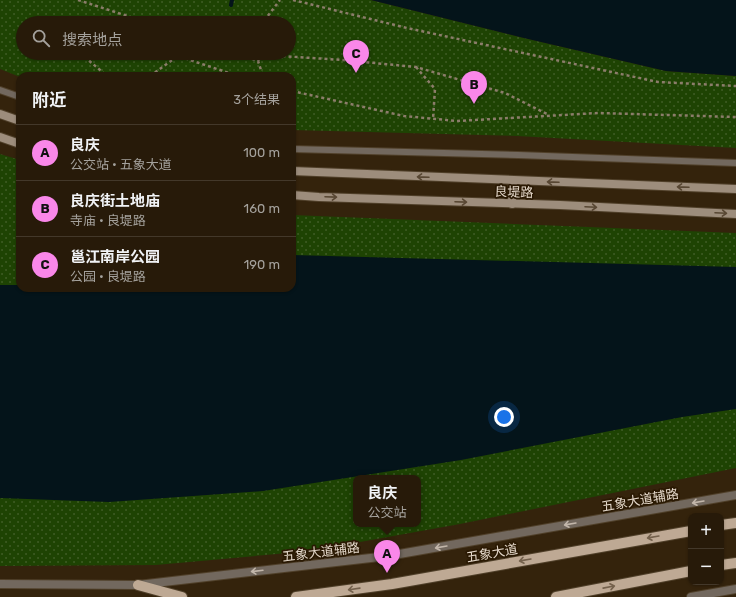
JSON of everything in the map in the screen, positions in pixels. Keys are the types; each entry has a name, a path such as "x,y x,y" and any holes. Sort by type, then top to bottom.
{"main road":[{"path":"0,114 16,120"},
{"path":"0,136 16,142"},
{"name":"良堤路","path":"296,171 736,189"},
{"path":"512,204 513,181"},
{"name":"良堤路","path":"296,195 736,214"},
{"path":"724,525 736,523"},
{"name":"五象大道","path":"296,597 392,584 688,532"},
{"path":"724,565 736,563"},
{"path":"556,597 688,572"},
{"path":"138,585 182,597"}],"street":[{"name":"五象大道辅路","path":"0,584 138,585 388,556 736,495"},
{"path":"691,597 736,589"}],"lane":[{"path":"0,90 16,96"},
{"path":"296,149 736,163"}],"path":[{"path":"78,0 127,16"},
{"path":"268,16 280,0"},
{"path":"293,0 408,28 658,82 736,86"},
{"path":"296,57 416,67 505,93 549,115"},
{"path":"88,60 102,72"},
{"path":"156,72 172,60"},
{"path":"190,60 226,72"},
{"path":"255,60 258,61 262,72"},
{"path":"416,67 435,89 434,119"},
{"path":"296,93 404,116 457,121 598,113 736,117"}],"green space":[{"path":"0,0 371,0 666,71 736,76 736,148 517,136 296,130 296,72 16,72 16,75 0,69"},
{"path":"0,154 16,159 16,292 296,292 296,215 736,233 736,468 460,524 310,551 156,565 0,566"}],"shaded area":[{"path":"371,0 736,0 736,76 666,71"},
{"path":"296,255 736,267 736,409 682,417 461,460 365,475 353,475 353,477 263,491 109,502 0,498 0,285 16,285 16,292 296,292"}],"waterway":[{"path":"231,5 232,0"}],"place":[{"name":"邕江南岸公园","path":"356,73"},
{"name":"良庆街土地庙","path":"474,104"},
{"name":"良庆","path":"387,573"}]}
